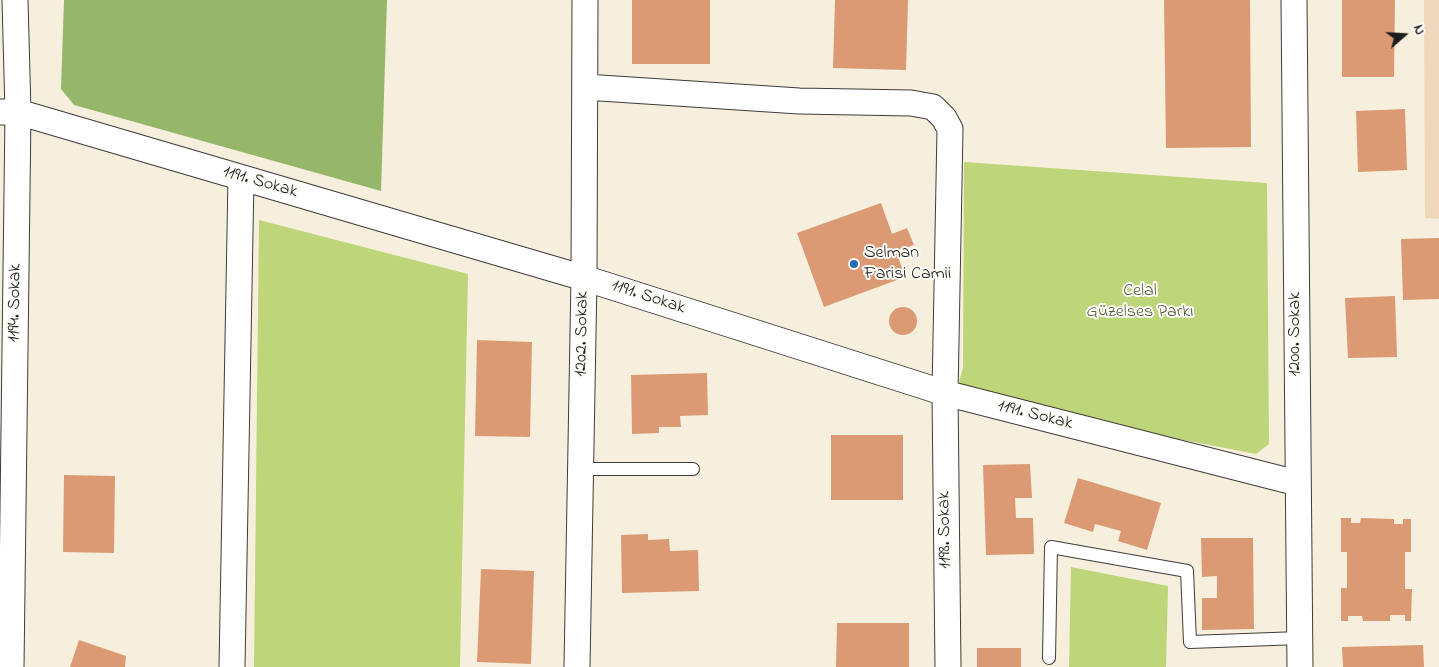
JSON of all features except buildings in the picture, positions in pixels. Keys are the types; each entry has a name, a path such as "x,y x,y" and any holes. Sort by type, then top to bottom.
{"street":[{"name":"1194. Sokak","path":"11,667 9,112 15,0"},
{"name":"1202. Sokak","path":"577,667 584,278 585,0"},
{"name":"1200. Sokak","path":"1294,0 1300,667"},
{"name":"1198. Sokak","path":"585,87 799,101 911,103 933,108 944,118 950,129 944,393 948,667"},
{"name":"1191. Sokak","path":"9,112 584,278 944,393 1297,483"},
{"path":"232,667 241,178"}],"lane":[{"path":"581,469 693,469"},
{"path":"1049,658 1051,548 1186,571 1190,642 1300,638"}],"shaded area":[{"path":"1424,0 1439,0 1439,219 1425,218"}],"green space":[{"path":"64,0 387,0 381,191 74,105 61,89"},
{"name":"Celal Güzelses Parkı","path":"964,162 1267,183 1269,444 1256,454 955,396 963,368"},
{"path":"259,220 468,274 460,667 254,667"},
{"path":"1071,567 1168,586 1166,667 1069,667"}],"place":[{"name":"Selman Farisi Camii","path":"854,264"}]}
